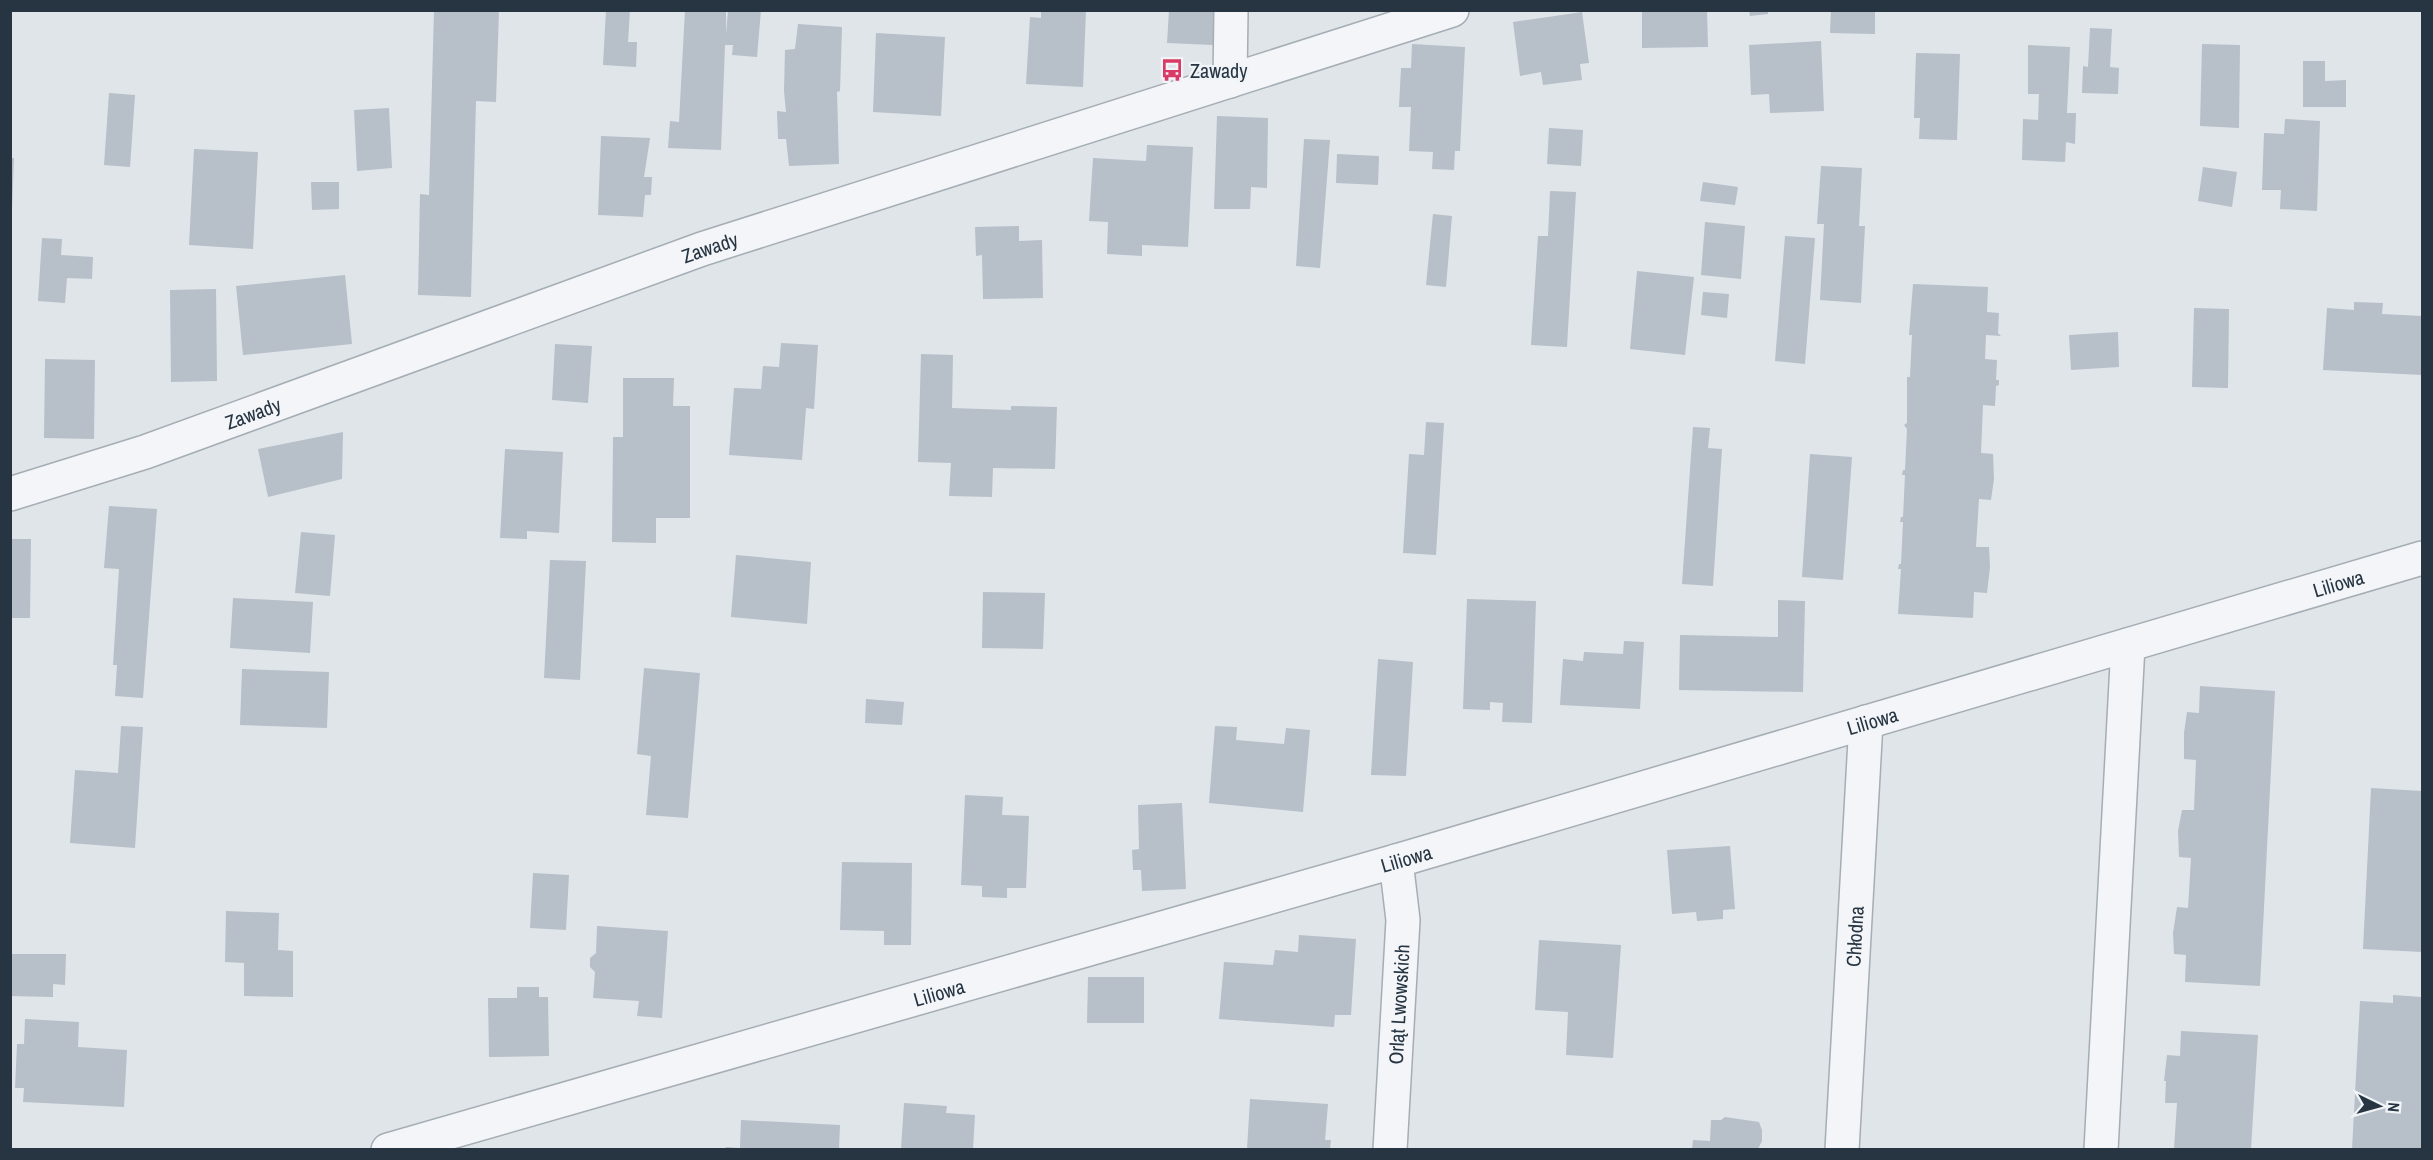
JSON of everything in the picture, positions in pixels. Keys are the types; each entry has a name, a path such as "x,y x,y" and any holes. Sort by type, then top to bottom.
{"street":[{"path":"1230,81 1231,10"},
{"name":"Zawady","path":"10,494 145,452 702,249 1452,10"},
{"name":"Liliowa","path":"388,1149 1396,861 2422,558"},
{"path":"2101,1149 2128,645"},
{"name":"Chłodna","path":"1842,1149 1866,722"},
{"name":"Orląt Lwowskich","path":"1389,1149 1403,920 1396,861"}],"building":[{"path":"434,10 499,10 496,102 476,101 471,297 418,295 420,194 429,195"},
{"path":"606,10 630,10 628,42 637,42 636,67 603,65"},
{"path":"685,10 726,10 726,34 728,10 761,10 757,57 732,55 733,45 725,45 721,150 668,148 670,121 679,122"},
{"path":"1041,10 1086,10 1083,87 1026,84 1030,17 1041,18"},
{"path":"1169,10 1215,10 1213,45 1167,43"},
{"path":"1707,10 1708,47 1642,48 1642,12"},
{"path":"1749,10 1768,10 1768,14 1750,16"},
{"path":"1831,10 1875,10 1875,34 1830,33"},
{"path":"1582,12 1589,63 1580,64 1582,80 1543,85 1541,72 1520,76 1513,22"},
{"path":"798,24 842,27 840,91 837,92 839,164 789,166 786,139 778,139 777,111 786,112 785,50 795,49"},
{"path":"2090,28 2112,29 2110,67 2119,68 2118,94 2082,93 2083,66 2088,67"},
{"path":"876,33 945,37 941,116 873,112"},
{"path":"1821,41 1824,111 1770,113 1769,94 1751,95 1749,45"},
{"path":"1412,44 1465,47 1460,151 1455,151 1454,170 1432,169 1433,152 1409,151 1411,107 1399,107 1401,68 1411,68"},
{"path":"2202,44 2240,45 2239,128 2200,126"},
{"path":"2028,45 2070,47 2067,113 2076,113 2075,144 2066,142 2065,162 2022,160 2023,119 2038,120 2039,94 2028,94"},
{"path":"1916,53 1960,54 1957,140 1919,139 1920,118 1914,118"},
{"path":"2303,61 2325,61 2325,81 2346,80 2346,107 2303,107"},
{"path":"109,93 135,95 130,167 104,165"},
{"path":"389,108 392,168 357,171 354,110"},
{"path":"1217,116 1268,118 1267,188 1251,187 1250,209 1214,209"},
{"path":"2285,119 2320,121 2317,211 2280,209 2281,190 2262,190 2264,133 2284,134"},
{"path":"1549,128 1583,130 1581,166 1547,164"},
{"path":"601,136 650,138 644,177 652,177 651,195 645,195 643,217 598,215"},
{"path":"1304,139 1330,140 1320,268 1296,266"},
{"path":"1147,145 1193,147 1188,247 1142,245 1142,256 1107,254 1108,222 1089,221 1093,158 1146,161"},
{"path":"194,149 258,152 253,249 189,245"},
{"path":"1337,154 1379,156 1378,185 1336,183"},
{"path":"10,158 14,158 12,210 10,210"},
{"path":"1821,166 1862,168 1859,226 1865,226 1861,303 1820,300 1824,224 1817,224"},
{"path":"2203,167 2237,172 2232,207 2198,201"},
{"path":"311,182 339,182 339,209 312,210"},
{"path":"1703,182 1738,187 1735,205 1700,201"},
{"path":"1550,191 1576,192 1567,347 1531,345 1538,236 1548,236"},
{"path":"1433,214 1452,216 1446,287 1426,285"},
{"path":"1705,222 1745,226 1741,279 1701,275"},
{"path":"1019,226 1019,241 1042,240 1043,298 983,299 982,255 976,256 975,227"},
{"path":"1785,236 1815,238 1805,364 1775,361"},
{"path":"42,238 62,239 61,255 93,257 92,279 67,278 65,303 38,301"},
{"path":"1637,271 1694,277 1685,355 1630,349"},
{"path":"345,275 352,344 243,355 236,286"},
{"path":"1913,284 1988,287 1987,312 1999,313 1998,333 2001,336 1986,335 1985,359 1997,360 1996,380 1999,380 1999,385 1996,386 1995,406 1983,405 1981,453 1993,454 1994,479 1991,500 1979,499 1976,547 1989,547 1990,567 1987,593 1974,592 1973,618 1898,614 1901,569 1898,569 1901,564 1903,522 1900,522 1903,517 1905,475 1902,475 1905,470 1907,429 1904,425 1907,423 1907,377 1910,377 1912,335 1909,335"},
{"path":"216,289 217,381 171,382 170,290"},
{"path":"1703,292 1729,294 1727,318 1701,315"},
{"path":"2354,302 2383,303 2382,314 2422,316 2422,375 2323,370 2327,308 2354,310"},
{"path":"2194,308 2229,309 2228,388 2192,387"},
{"path":"2118,332 2119,367 2071,370 2069,335"},
{"path":"781,343 818,345 814,409 806,408 802,460 729,455 734,388 761,389 763,366 779,367"},
{"path":"555,344 592,346 588,403 552,400"},
{"path":"921,354 953,355 952,408 1011,410 1011,406 1057,407 1055,469 993,468 992,497 949,496 951,463 918,462"},
{"path":"45,359 95,360 94,439 44,438"},
{"path":"623,378 674,378 673,406 690,406 690,518 656,518 656,543 612,542 613,437 623,437"},
{"path":"1426,422 1444,423 1436,555 1403,553 1409,454 1424,455"},
{"path":"1693,427 1710,428 1708,448 1722,449 1713,586 1682,584"},
{"path":"343,432 342,479 268,497 258,449"},
{"path":"505,449 563,452 559,533 527,531 527,539 500,538"},
{"path":"1810,454 1852,457 1843,580 1802,577"},
{"path":"109,506 157,509 143,698 115,696 117,665 113,665 119,569 104,568"},
{"path":"301,532 335,535 330,596 295,593"},
{"path":"10,539 31,539 30,618 10,618"},
{"path":"736,555 811,562 807,624 731,617"},
{"path":"550,560 586,561 580,680 544,678"},
{"path":"983,592 1045,593 1043,649 982,648"},
{"path":"233,598 313,602 310,653 230,648"},
{"path":"1467,599 1536,601 1532,723 1502,722 1503,703 1490,702 1490,710 1463,709"},
{"path":"1778,600 1805,601 1803,692 1679,690 1680,635 1778,637"},
{"path":"1624,641 1644,642 1640,709 1560,705 1563,659 1583,661 1584,652 1623,654"},
{"path":"1378,659 1413,662 1406,776 1371,775"},
{"path":"644,668 700,673 688,818 646,815 651,756 637,754"},
{"path":"242,669 329,672 327,728 240,725"},
{"path":"2200,686 2275,691 2260,986 2185,982 2186,955 2174,954 2173,933 2177,907 2188,908 2191,858 2179,857 2178,831 2182,810 2194,810 2196,760 2184,759 2184,733 2187,712 2199,713"},
{"path":"866,699 904,702 902,725 865,723"},
{"path":"121,726 143,727 135,848 70,843 75,770 118,773"},
{"path":"1215,726 1237,727 1236,740 1284,744 1286,728 1310,730 1303,812 1209,803"},
{"path":"2371,788 2422,791 2422,952 2363,949"},
{"path":"965,795 1003,797 1002,815 1029,816 1026,888 1007,888 1007,898 982,897 982,886 961,885"},
{"path":"1182,803 1186,889 1142,891 1141,870 1133,870 1132,850 1139,849 1138,805"},
{"path":"1730,846 1735,909 1723,910 1723,919 1697,921 1696,912 1672,914 1667,850"},
{"path":"842,862 912,863 911,945 884,945 884,931 840,930"},
{"path":"533,873 569,875 566,930 530,928"},
{"path":"226,911 279,913 278,950 293,951 293,997 244,996 244,963 225,962"},
{"path":"597,926 668,931 662,1018 637,1016 639,1001 593,998 595,972 590,967 590,958 596,953"},
{"path":"1299,935 1356,939 1351,1015 1335,1015 1334,1027 1219,1019 1224,962 1273,965 1275,950 1298,952"},
{"path":"1539,940 1621,945 1613,1058 1566,1055 1568,1012 1535,1010"},
{"path":"10,954 66,954 65,985 53,984 53,997 10,996"},
{"path":"1088,977 1144,977 1144,1023 1087,1023"},
{"path":"517,987 539,987 539,997 548,997 549,1056 489,1057 488,998 517,998"},
{"path":"2393,995 2422,997 2422,1149 2352,1149 2360,1001 2393,1003"},
{"path":"25,1019 79,1022 78,1047 127,1050 124,1107 23,1102 24,1088 15,1088 17,1044 24,1044"},
{"path":"2181,1031 2258,1035 2251,1149 2174,1149 2177,1103 2165,1103 2166,1081 2164,1081 2167,1055 2180,1056"},
{"path":"1250,1099 1328,1104 1325,1140 1331,1140 1330,1149 1247,1149"},
{"path":"904,1103 947,1106 946,1113 975,1115 973,1149 901,1149"},
{"path":"1725,1117 1759,1122 1762,1141 1758,1149 1692,1149 1693,1140 1710,1141 1711,1120 1721,1120"},
{"path":"741,1120 840,1125 839,1149 725,1149 726,1147 740,1148"}],"place":[{"name":"Zawady","path":"1172,70"}]}
